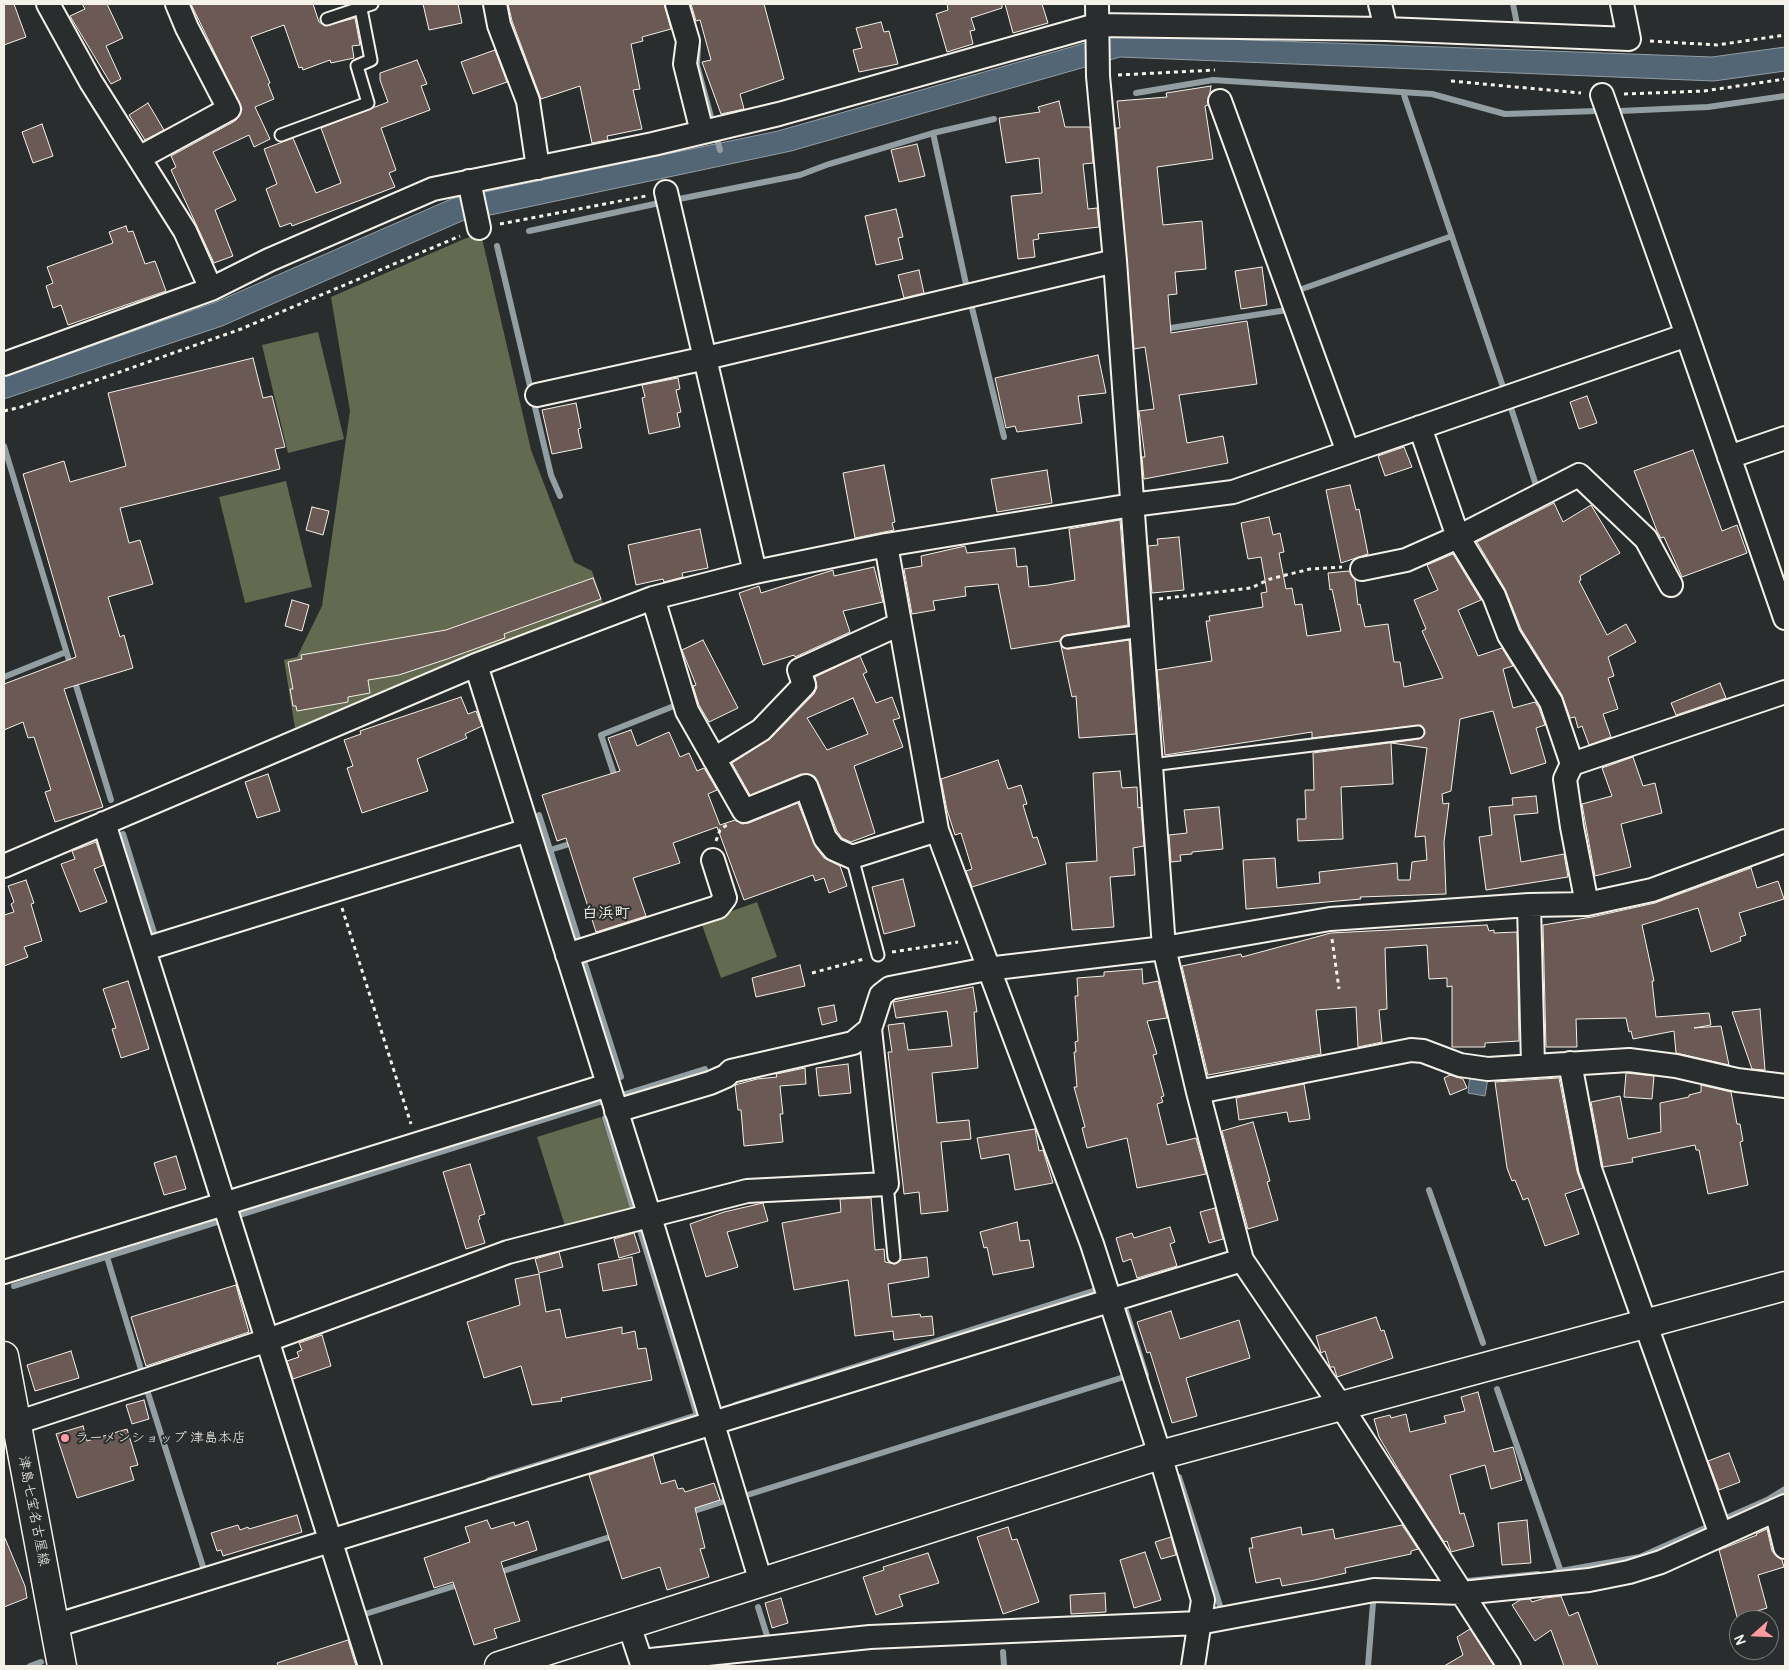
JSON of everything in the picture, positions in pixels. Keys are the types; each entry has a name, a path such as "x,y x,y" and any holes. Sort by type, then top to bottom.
{"street":[{"path":"48,4 91,82 185,231 211,289"},
{"path":"138,158 228,109 177,4"},
{"path":"495,4 499,25 528,101 538,168"},
{"path":"677,4 688,41 685,64 709,131"},
{"path":"1380,4 1386,29"},
{"path":"4,364 211,289 269,260 433,189 470,185 780,114 1096,21 1386,29 1629,39 1622,4"},
{"path":"1096,21 1098,74 1115,261 1164,948 1198,1092 1242,1260 1341,1406 1509,1666"},
{"path":"1602,95 1785,618"},
{"path":"1220,101 1348,452"},
{"path":"470,185 478,224"},
{"path":"666,192 755,572"},
{"path":"537,395 706,358 1115,261"},
{"path":"4,866 476,664 653,598 755,572 886,545 1132,505 1233,492 1686,335"},
{"path":"1420,427 1458,537 1494,596 1509,635 1551,702 1572,764"},
{"path":"1729,457 1785,438"},
{"path":"1362,569 1406,560 1458,537 1579,475 1646,539 1672,585"},
{"path":"886,545 937,830 987,969 1092,1244 1160,1456 1203,1600 1193,1666"},
{"path":"653,598 682,698 744,811 806,786 825,838 834,849 852,857 937,830"},
{"path":"714,759 761,730 804,685 799,670 900,624"},
{"path":"476,664 650,1217 761,1582"},
{"path":"1587,904 1572,827 1565,778 1572,764 1785,692"},
{"path":"104,823 370,1666"},
{"path":"145,950 528,830"},
{"path":"10,1424 268,1340 508,1252 747,1191 886,1184 870,1029 881,995 890,988 987,969 1164,948 1330,919 1528,905 1587,904 1652,890 1785,841"},
{"path":"567,955 718,906 725,898 713,860"},
{"path":"1528,905 1533,1066"},
{"path":"4,1272 228,1213 417,1144 612,1098 710,1083 726,1076 730,1071 854,1042 870,1029"},
{"path":"1198,1092 1411,1050 1423,1051 1460,1065 1488,1069 1629,1060 1676,1066 1738,1080 1785,1086"},
{"path":"1570,1063 1590,1169 1721,1535"},
{"path":"54,1626 1242,1260"},
{"path":"499,1666 1160,1456 1785,1286"},
{"name":"津島七宝名古屋線","path":"4,1356 10,1424 62,1666"},
{"path":"629,1624 641,1661 870,1637 1200,1623 1374,1590 1462,1592 1588,1580 1629,1572 1661,1562 1781,1508 1785,1546"}],"lane":[{"path":"281,135 368,103 357,66 372,60 364,5 327,19"},
{"path":"1067,642 1141,631"},
{"path":"1151,765 1418,732"},
{"path":"852,857 878,955"},
{"path":"886,1184 894,1257"}],"path":[{"path":"1629,39 1717,45 1785,35"},
{"path":"1098,74 1215,70"},
{"path":"4,411 21,407 241,328 478,224 666,192"},
{"path":"1139,601 1250,588 1270,579 1310,569 1360,565 1362,569"},
{"path":"713,860 712,850 720,830 744,811"},
{"path":"336,890 417,1144"},
{"path":"1330,919 1338,989"}],"green space":[{"path":"481,234 531,450 574,562 592,571 603,603 295,728 284,660 297,657 322,606 350,411 331,297 464,239"},
{"path":"318,332 344,439 288,453 262,345"},
{"path":"286,481 312,587 245,603 219,497"},
{"path":"757,902 777,957 721,978 701,922"},
{"path":"601,1117 633,1216 567,1232 537,1137"}],"water":[{"path":"1113,35 1712,57 1785,47 1785,71 1714,81 1120,57 791,151 462,221 222,326 4,399 4,377 216,302 451,199 778,131"},
{"path":"1470,1075 1488,1078 1485,1096 1468,1093"}],"building":[{"path":"4,4 14,4 26,37 4,45"},
{"path":"82,4 107,4 123,38 106,46 121,79 111,84 70,16 85,9"},
{"path":"191,4 313,4 319,22 325,26 355,18 360,45 352,46 354,58 331,63 330,60 303,70 302,67 299,68 284,25 251,37 270,83 268,84 274,99 255,107 270,139 254,147 249,135 213,152 236,200 215,210 233,256 214,263 171,170 176,167 171,156 235,121 242,109"},
{"path":"423,4 458,4 462,23 429,30"},
{"path":"508,4 664,4 671,29 642,37 643,41 631,44 640,89 633,90 642,129 607,136 608,140 592,143 580,86 541,99 512,21"},
{"path":"691,4 764,4 784,79 740,94 744,109 721,114 702,62 711,60 700,20 696,21"},
{"path":"947,4 1002,4 1002,8 971,18 975,30 970,31 973,44 947,52 936,14 948,10"},
{"path":"1005,4 1042,4 1048,23 1013,33"},
{"path":"881,22 884,32 889,31 898,64 859,72 853,50 862,48 856,28"},
{"path":"495,50 507,82 473,94 461,62"},
{"path":"417,60 427,84 421,86 430,110 381,128 396,170 389,173 395,187 292,226 291,223 280,227 266,189 277,184 264,149 293,138 316,193 341,183 321,128 388,102 380,80 380,73"},
{"path":"1211,86 1208,105 1205,106 1213,159 1157,167 1163,225 1202,221 1206,269 1175,272 1177,294 1168,295 1171,333 1247,321 1257,384 1179,395 1187,443 1223,436 1228,463 1144,479 1142,457 1145,457 1139,411 1154,409 1145,347 1134,349 1116,128 1120,128 1117,101 1167,97 1166,93"},
{"path":"1059,101 1065,127 1090,127 1093,163 1083,164 1088,209 1097,208 1099,227 1038,234 1039,239 1033,240 1035,257 1018,259 1011,196 1042,193 1039,158 1006,163 999,118 1040,112 1038,107"},
{"path":"148,103 164,130 145,140 129,115"},
{"path":"42,124 53,156 33,163 22,132"},
{"path":"917,144 925,176 899,182 891,150"},
{"path":"896,209 903,237 898,238 903,259 876,265 865,216"},
{"path":"126,226 128,232 133,231 145,264 155,261 166,291 68,325 61,305 53,308 46,286 53,283 47,267 113,243 109,232"},
{"path":"1262,267 1267,305 1241,309 1235,271"},
{"path":"919,270 924,293 904,298 898,275"},
{"path":"1098,355 1106,393 1078,396 1082,423 1017,432 1015,426 1006,428 995,378"},
{"path":"253,358 263,398 272,396 285,447 275,449 280,469 120,508 129,543 140,540 153,584 108,597 120,637 124,635 133,668 64,689 103,807 55,822 45,792 51,790 34,737 28,738 23,722 4,730 4,684 76,657 23,474 64,461 70,482 126,466 108,393"},
{"path":"678,378 680,389 676,390 681,412 677,413 680,427 649,434 642,398 645,397 642,385"},
{"path":"1587,396 1597,423 1579,429 1570,402"},
{"path":"576,403 581,428 578,429 582,448 552,454 542,410"},
{"path":"1404,447 1412,467 1385,476 1378,456"},
{"path":"1693,450 1722,531 1737,525 1747,553 1682,577 1664,537 1661,538 1657,531 1634,471"},
{"path":"884,465 895,522 892,523 894,530 855,538 843,473"},
{"path":"1047,470 1052,503 997,512 991,479"},
{"path":"1350,485 1356,510 1359,509 1368,554 1341,563 1326,490"},
{"path":"1554,503 1563,522 1591,505 1620,553 1580,576 1581,580 1579,581 1607,635 1626,624 1636,642 1608,657 1614,676 1608,678 1618,709 1603,714 1611,737 1589,745 1582,726 1578,728 1575,717 1570,718 1562,695 1521,629 1505,589 1477,542"},
{"path":"312,507 329,511 323,535 306,530"},
{"path":"1269,517 1273,535 1280,533 1284,552 1279,553 1286,589 1292,588 1295,605 1302,604 1307,636 1341,631 1332,589 1330,590 1328,573 1349,571 1355,580 1358,605 1360,604 1365,627 1388,624 1394,662 1400,662 1404,687 1443,678 1422,631 1426,629 1414,600 1438,590 1427,565 1453,554 1481,600 1458,610 1478,656 1502,648 1513,666 1503,669 1513,708 1535,702 1539,708 1545,725 1536,728 1546,763 1511,774 1493,711 1460,719 1451,791 1442,794 1443,804 1449,803 1444,842 1446,894 1360,897 1361,899 1246,909 1243,860 1275,858 1277,888 1320,883 1319,872 1397,863 1398,880 1410,880 1412,862 1427,860 1425,836 1415,837 1427,748 1391,743 1393,784 1341,787 1343,839 1298,841 1297,819 1306,819 1305,790 1314,790 1313,753 1419,739 1425,734 1421,725 1312,738 1312,732 1165,755 1157,670 1212,661 1206,621 1210,621 1209,616 1263,607 1261,593 1267,592 1261,557 1248,559 1241,523"},
{"path":"1120,520 1128,625 1066,635 1060,641 1011,649 998,584 965,587 966,596 933,601 935,610 912,614 904,569 922,566 921,556 965,546 967,553 1015,548 1017,567 1027,566 1029,587 1048,585 1075,580 1069,529"},
{"path":"700,529 708,568 682,573 683,577 664,582 663,579 636,585 628,545"},
{"path":"1179,537 1184,590 1152,593 1148,546 1158,545 1157,539"},
{"path":"874,567 883,602 843,611 850,632 795,657 794,655 763,665 739,593 759,586 761,593 833,570 834,576"},
{"path":"593,578 601,599 504,634 505,638 447,659 399,675 368,680 370,693 348,697 348,702 297,711 296,706 293,706 290,689 293,689 288,662 302,659 301,655 446,630"},
{"path":"292,600 309,605 302,631 285,626"},
{"path":"703,640 738,708 709,722 699,705 693,686 696,685 682,650"},
{"path":"1129,640 1136,734 1079,738 1076,696 1072,697 1061,646 1068,649"},
{"path":"860,656 867,672 863,674 876,703 892,697 900,718 893,720 903,747 854,766 875,833 851,842 842,838 837,831 814,776 801,774 750,795 732,763 770,739 814,694 817,687 815,677","holes":["853,698 868,734 827,750 807,718"]},
{"path":"1720,683 1726,698 1676,715 1671,703"},
{"path":"461,697 468,714 476,711 482,726 465,734 467,738 417,759 428,791 362,813 347,768 353,766 344,740 361,734 360,731"},
{"path":"631,730 637,746 669,732 680,757 689,753 697,771 704,768 717,790 708,794 720,825 735,820 742,824 749,823 798,803 815,846 824,858 840,866 847,886 829,893 824,878 815,881 813,875 744,900 717,827 673,843 680,863 633,878 646,916 596,932 566,838 557,841 542,795 620,771 608,738"},
{"path":"1633,757 1643,786 1655,783 1662,813 1621,824 1631,867 1595,876 1582,804 1612,796 1602,768"},
{"path":"998,760 1008,789 1021,785 1027,804 1023,805 1033,838 1037,837 1046,864 972,887 966,871 972,869 961,833 955,835 947,810 941,779"},
{"path":"1120,771 1122,788 1137,787 1138,808 1141,807 1144,846 1133,848 1135,875 1110,877 1114,927 1072,930 1066,863 1097,861 1093,773"},
{"path":"268,774 280,811 257,818 245,782"},
{"path":"1536,796 1538,813 1514,815 1521,862 1564,854 1568,877 1486,890 1479,837 1492,835 1489,807 1513,805 1512,798"},
{"path":"1219,807 1223,849 1180,855 1181,861 1171,862 1169,835 1187,833 1184,810"},
{"path":"96,842 104,865 94,869 107,902 80,912 61,864 75,859 72,851"},
{"path":"1751,868 1757,888 1778,881 1784,899 1739,913 1746,935 1740,937 1741,941 1711,952 1698,908 1642,925 1654,981 1652,981 1656,1017 1709,1013 1711,1025 1694,1028 1721,1026 1729,1065 1676,1053 1674,1031 1633,1039 1631,1031 1629,1032 1626,1018 1576,1019 1577,1047 1546,1047 1543,925 1592,917 1655,903"},
{"path":"903,879 915,926 884,934 872,887"},
{"path":"26,880 34,903 31,904 42,941 24,947 28,957 4,966 4,915 14,912 11,904 14,902 8,886"},
{"path":"1487,925 1489,931 1494,930 1494,933 1517,932 1519,1041 1485,1043 1485,1047 1452,1047 1452,986 1447,987 1447,978 1429,979 1427,945 1385,948 1387,1009 1379,1010 1382,1042 1358,1047 1356,1007 1316,1010 1321,1054 1208,1075 1182,966 1241,954 1242,957 1331,933"},
{"path":"800,965 805,986 756,997 752,978"},
{"path":"1142,969 1143,984 1158,981 1167,1018 1147,1021 1157,1054 1153,1055 1164,1096 1161,1097 1163,1102 1157,1104 1167,1145 1196,1138 1206,1174 1137,1188 1127,1138 1087,1148 1082,1128 1085,1127 1074,1087 1077,1087 1074,1052 1076,1052 1075,1042 1078,1041 1075,996 1078,996 1077,978 1104,976 1104,972"},
{"path":"128,981 149,1049 121,1058 112,1029 116,1028 103,989"},
{"path":"973,987 977,1012 974,1012 978,1068 932,1073 937,1123 969,1120 971,1139 941,1142 948,1211 921,1214 919,1192 904,1194 888,1052 892,1052 888,1025 904,1023 908,1050 952,1046 947,1011 896,1018 893,1002"},
{"path":"834,1005 837,1021 822,1025 818,1008"},
{"path":"1760,1009 1765,1070 1752,1069 1732,1012"},
{"path":"848,1064 851,1093 819,1096 816,1068"},
{"path":"805,1068 806,1084 780,1086 783,1142 744,1146 741,1110 738,1110 735,1085 757,1079 777,1077 776,1074"},
{"path":"1626,1073 1654,1076 1652,1099 1624,1097"},
{"path":"1450,1075 1463,1079 1467,1088 1450,1095 1444,1078"},
{"path":"1559,1078 1577,1171 1583,1188 1565,1194 1579,1234 1545,1246 1528,1198 1523,1200 1515,1180 1512,1181 1507,1168 1495,1082"},
{"path":"1304,1084 1310,1119 1289,1122 1287,1112 1239,1120 1236,1098"},
{"path":"1701,1085 1731,1092 1737,1124 1740,1124 1743,1141 1740,1142 1748,1185 1708,1194 1699,1150 1696,1150 1695,1145 1632,1158 1633,1162 1603,1167 1591,1102 1620,1096 1628,1139 1661,1132 1660,1103 1689,1097 1689,1095 1701,1092"},
{"path":"1253,1122 1270,1181 1267,1182 1278,1220 1248,1229 1222,1131"},
{"path":"1035,1129 1039,1151 1043,1150 1053,1183 1015,1190 1009,1154 981,1159 977,1138"},
{"path":"176,1156 186,1189 164,1195 154,1163"},
{"path":"470,1164 485,1214 479,1216 480,1219 478,1220 485,1243 466,1249 443,1172"},
{"path":"871,1198 875,1250 884,1249 885,1262 895,1264 901,1260 927,1257 929,1277 888,1284 892,1317 920,1314 921,1317 932,1316 934,1335 894,1340 893,1331 855,1336 848,1280 794,1290 782,1223 841,1212 840,1199"},
{"path":"763,1203 768,1221 727,1232 738,1267 706,1277 690,1224 724,1212"},
{"path":"1215,1208 1223,1239 1209,1243 1200,1212"},
{"path":"1017,1222 1020,1241 1029,1240 1034,1267 993,1275 987,1247 984,1248 980,1232"},
{"path":"1170,1227 1175,1242 1170,1244 1177,1266 1137,1278 1131,1259 1123,1262 1116,1238 1132,1233 1134,1238"},
{"path":"634,1233 640,1252 619,1258 614,1239"},
{"path":"559,1252 563,1267 539,1273 535,1259"},
{"path":"632,1257 637,1285 603,1291 598,1264"},
{"path":"539,1274 546,1312 560,1309 566,1338 622,1327 622,1334 635,1331 638,1349 646,1348 652,1380 561,1398 562,1401 532,1405 521,1366 484,1378 467,1322 520,1305 515,1279"},
{"path":"236,1285 249,1332 146,1366 131,1317"},
{"path":"1171,1311 1180,1339 1239,1320 1250,1358 1186,1378 1197,1416 1172,1423 1150,1352 1147,1353 1137,1322"},
{"path":"1376,1317 1381,1331 1384,1330 1393,1358 1337,1377 1334,1367 1330,1367 1325,1351 1321,1353 1316,1336"},
{"path":"322,1335 331,1366 293,1379 287,1361 299,1357 297,1352 302,1350 299,1343"},
{"path":"71,1351 79,1378 35,1391 27,1365"},
{"path":"1478,1392 1494,1452 1513,1447 1522,1480 1491,1489 1485,1465 1450,1475 1460,1514 1464,1513 1474,1546 1451,1552 1447,1541 1444,1542 1379,1437 1374,1419 1390,1415 1391,1418 1406,1414 1410,1432 1446,1423 1444,1416 1465,1411 1461,1397"},
{"path":"144,1400 149,1419 132,1424 126,1405"},
{"path":"83,1426 87,1441 127,1429 138,1465 130,1467 134,1480 77,1498 56,1434"},
{"path":"1729,1453 1740,1482 1719,1490 1708,1461"},
{"path":"653,1455 661,1484 675,1480 678,1489 683,1488 685,1492 714,1483 720,1500 695,1508 705,1548 700,1549 709,1577 667,1590 660,1567 622,1579 589,1475"},
{"path":"297,1515 302,1532 223,1556 221,1550 217,1551 211,1533 238,1525 240,1530 248,1527 249,1529"},
{"path":"487,1520 491,1529 514,1522 515,1526 528,1521 537,1550 501,1562 520,1621 494,1629 497,1638 474,1645 453,1582 434,1588 424,1558 470,1542 465,1527"},
{"path":"1527,1520 1531,1563 1502,1565 1498,1523"},
{"path":"1402,1525 1418,1549 1411,1551 1411,1554 1345,1568 1346,1573 1315,1580 1282,1586 1280,1578 1256,1583 1249,1548 1253,1548 1251,1538 1301,1527 1302,1535 1333,1529 1335,1539"},
{"path":"1008,1527 1012,1540 1017,1539 1039,1602 1003,1614 977,1537"},
{"path":"1767,1529 1772,1551 1782,1560 1784,1567 1758,1575 1767,1608 1760,1610 1735,1610 1719,1550"},
{"path":"4,1536 25,1586 27,1598 4,1607"},
{"path":"1171,1537 1176,1555 1161,1559 1155,1542"},
{"path":"1145,1552 1161,1600 1134,1608 1120,1560"},
{"path":"928,1553 939,1583 899,1595 903,1606 876,1615 863,1577 884,1570 883,1567"},
{"path":"1105,1593 1106,1612 1071,1614 1070,1595"},
{"path":"1561,1596 1569,1616 1578,1612 1598,1666 1564,1666 1551,1630 1535,1641 1512,1605 1520,1600 1530,1599 1532,1602"},
{"path":"781,1598 788,1623 772,1628 765,1603"},
{"path":"1470,1629 1494,1666 1444,1666 1463,1655 1457,1637"},
{"path":"348,1640 356,1666 278,1666 277,1663"}],"waterway":[{"path":"1513,4 1517,24"},
{"path":"698,46 697,65 720,150"},
{"path":"1136,93 1213,80 1432,94 1505,114 1597,111"},
{"path":"1403,92 1503,387"},
{"path":"1620,111 1708,107 1785,96"},
{"path":"679,199 800,175 829,164 933,133 994,119"},
{"path":"933,133 966,284"},
{"path":"529,231 664,202"},
{"path":"1299,290 1452,236"},
{"path":"497,246 551,475 560,496"},
{"path":"971,304 1004,437"},
{"path":"1164,329 1287,310"},
{"path":"1511,408 1536,485"},
{"path":"4,446 71,667"},
{"path":"4,677 66,652"},
{"path":"74,679 111,800"},
{"path":"616,780 601,735 674,706"},
{"path":"539,815 578,938"},
{"path":"123,834 155,936 162,934"},
{"path":"550,850 576,842"},
{"path":"584,961 621,1077"},
{"path":"14,1286 705,1069"},
{"path":"605,1118 634,1211"},
{"path":"1429,1190 1483,1343"},
{"path":"489,1480 697,1415 640,1230"},
{"path":"107,1257 142,1373"},
{"path":"735,1405 1096,1290"},
{"path":"1126,1311 1146,1375"},
{"path":"744,1496 1124,1377"},
{"path":"1497,1389 1561,1572"},
{"path":"147,1390 204,1570 209,1568"},
{"path":"1179,1477 1221,1609"},
{"path":"1724,1519 1767,1500 1785,1489"},
{"path":"688,1513 725,1501"},
{"path":"1555,1572 1640,1557 1705,1528"},
{"path":"497,1573 616,1535"},
{"path":"1467,1581 1538,1574"},
{"path":"362,1615 461,1584"},
{"path":"1368,1666 1373,1603"},
{"path":"758,1607 769,1642 772,1642"},
{"path":"1003,1652 1004,1666"},
{"path":"30,1666 41,1662"}],"place":[{"name":"ラーメンショップ 津島本店","path":"65,1438"}],"district":[{"name":"白浜町","path":"606,914"}]}
